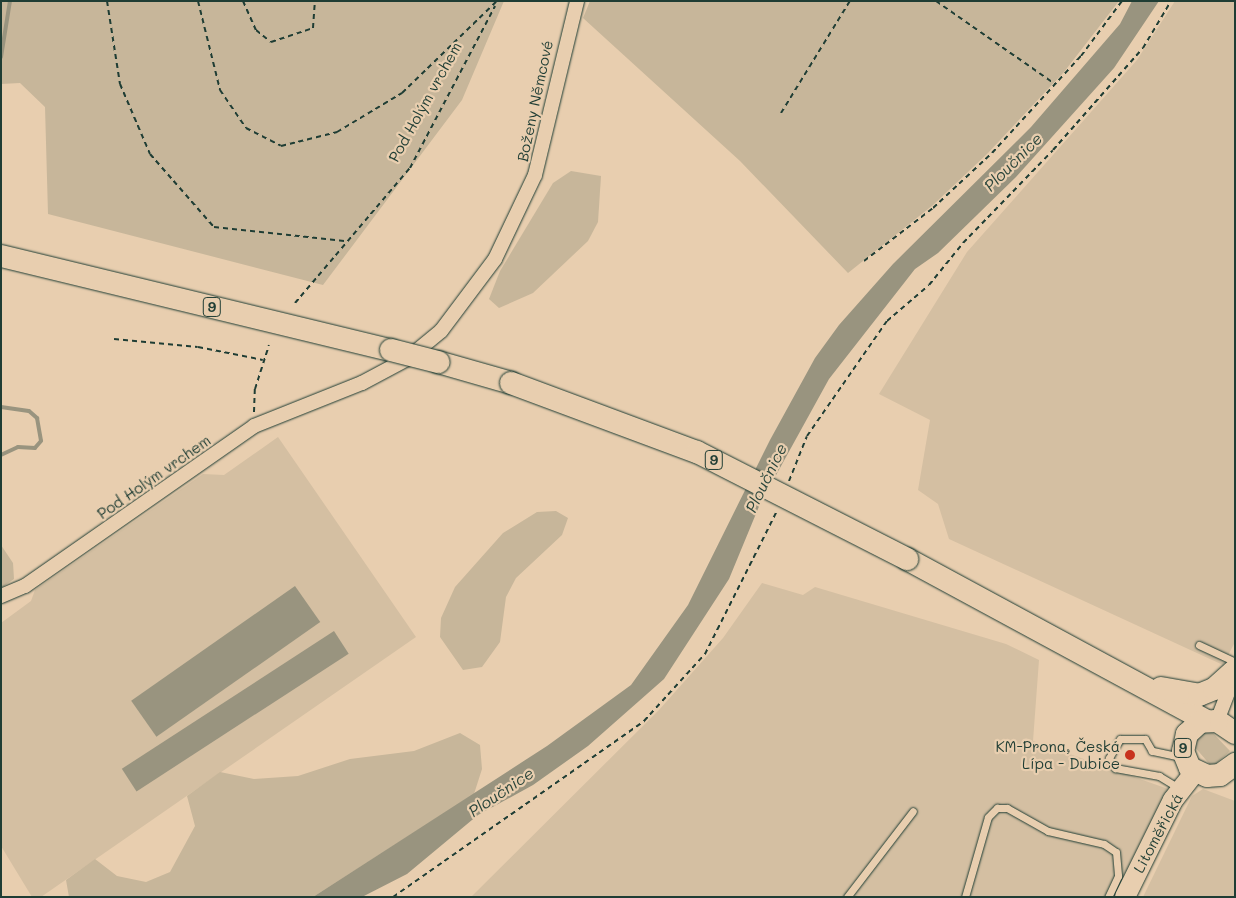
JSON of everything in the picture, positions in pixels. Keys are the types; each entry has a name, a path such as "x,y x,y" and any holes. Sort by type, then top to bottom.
{"main road":[{"name":"9","path":"1,256 438,362 511,383 648,431 744,474 1015,618 1092,662 1219,725"},
{"name":"9","path":"1092,662 1172,720 1186,764 1214,777 1233,768"},
{"path":"1092,662 1185,696 1207,693 1235,670"},
{"name":"9","path":"1186,764 1195,725 1219,725"}],"street":[{"name":"Boženy Němcové","path":"254,426 392,368 424,347 462,306 494,259 535,175 577,1"},
{"name":"Pod Holým vrchem","path":"1,596 25,586 254,426"},
{"path":"1219,725 1235,676"},
{"name":"Litoměřická","path":"1125,897 1186,764"}],"lane":[{"path":"1199,644 1235,662"},
{"path":"1144,739 1152,751 1186,764 1159,776 1116,768 1109,758 1120,740 1144,739"},
{"path":"965,897 988,817 996,808 1008,808 1048,830 1104,844 1116,852 1118,876 1108,897"},
{"path":"847,897 913,811"}],"path":[{"path":"107,1 120,84 150,154 214,227 344,241"},
{"path":"198,1 220,90 246,128 281,146 337,132 402,93 497,2"},
{"path":"243,1 256,30 271,42 313,28 315,1"},
{"path":"781,113 850,1"},
{"path":"936,1 1056,84"},
{"path":"864,261 940,202 1056,84 1122,1"},
{"path":"788,484 807,436 887,321 929,284 1053,150 1143,48 1171,1"},
{"name":"Pod Holým vrchem","path":"295,303 344,241 410,168 497,2"},
{"path":"114,338 198,347 263,360"},
{"path":"254,426 255,389 269,344"},
{"path":"393,897 644,721 705,654 778,510"}],"shaded area":[{"path":"1,1 504,1 462,100 323,285 48,214 45,107 20,83 1,84"},
{"path":"590,1 1119,1 1064,72 987,154 933,205 848,273 740,161 583,18"},
{"path":"1175,1 1235,1 1235,642 1223,665 949,539 938,504 918,490 930,420 879,394 967,252 1137,60"},
{"path":"571,171 601,176 598,222 588,241 533,293 499,308 489,299 500,271 553,183"},
{"path":"278,437 416,637 41,897 32,897 1,846 1,623 31,601 35,590 203,474 224,475"},
{"path":"556,511 568,518 562,535 516,578 506,597 500,642 482,667 463,670 440,637 441,618 455,587 503,533 537,512"},
{"path":"1,545 13,563 14,579 1,588"},
{"path":"762,583 803,595 815,587 1006,644 1039,660 1033,741 1171,790 1116,897 471,897 659,710 723,638"},
{"path":"1210,730 1230,751 1212,767 1193,745 1199,735"},
{"path":"460,733 480,745 482,769 474,794 313,897 69,897 66,880 95,859 117,876 146,882 170,872 195,826 187,796 220,772 254,779 298,776 350,759 414,751"},
{"path":"1203,789 1235,801 1235,897 1143,897 1192,796"}],"water":[{"name":"Ploučnice","path":"1132,1 1159,1 1114,68 1016,177 938,253 915,269 829,379 760,504 729,579 664,679 588,746 533,785 478,815 407,874 362,897 313,897 547,746 631,685 688,605 770,440 815,358 839,325 893,264 1031,127 1120,24"},
{"path":"295,586 320,622 156,737 131,701"},
{"path":"334,631 349,654 137,791 122,769"}],"waterway":[{"path":"1,57 10,1"},
{"path":"1,407 29,411 37,418 41,441 35,448 18,447 1,455"}],"place":[{"name":"KM-Prona, Česká Lípa - Dubice","path":"1130,755"}]}
